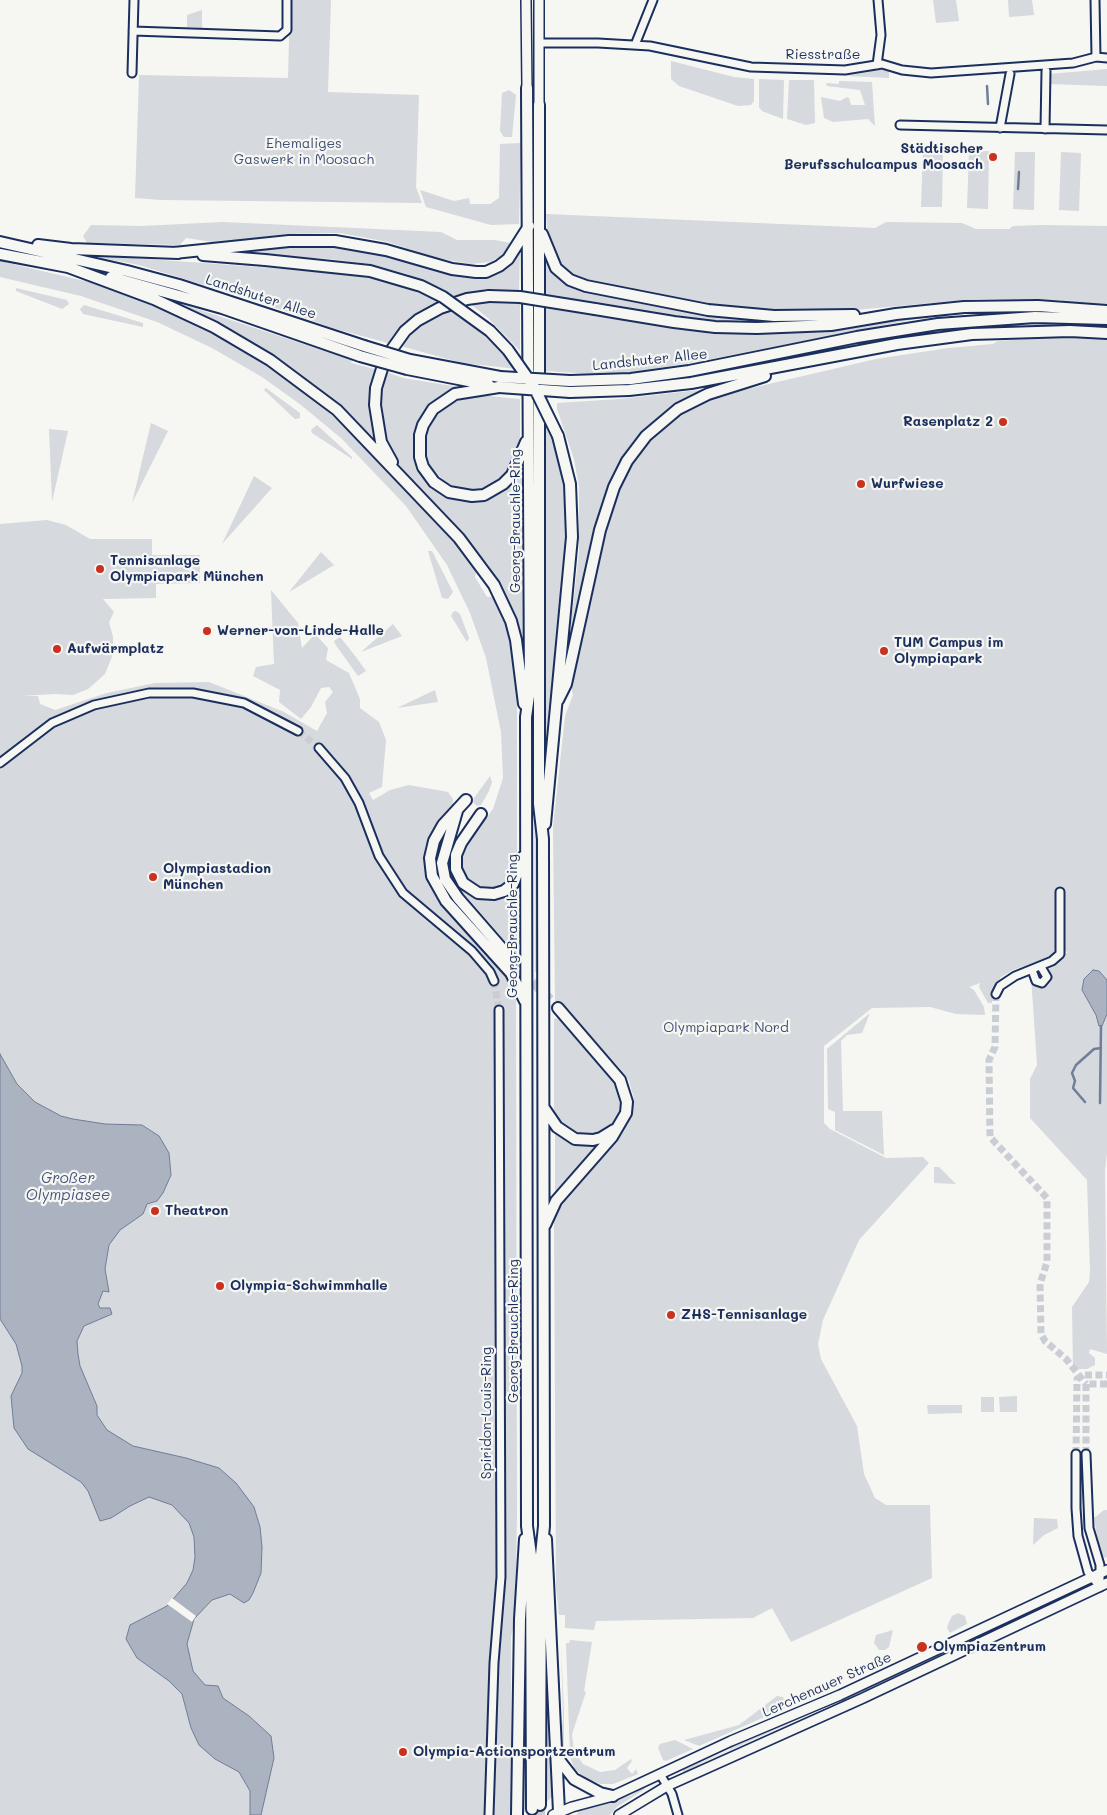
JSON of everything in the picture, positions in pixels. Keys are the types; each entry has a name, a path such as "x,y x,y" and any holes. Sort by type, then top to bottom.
{"highway":[{"name":"Georg-Brauchle-Ring","path":"527,88 534,226 539,804 543,840 544,1526 541,1555 536,1807 531,1555 527,1526 526,717 530,689 529,435 534,226 539,105"},
{"path":"174,253 289,241 335,241 386,250 452,269 486,272 508,259 534,226 556,268 570,280 586,286 684,306 741,314 813,317 896,314"},
{"name":"Landshuter Allee","path":"0,242 71,249 174,253 265,260 352,268 395,277 421,286 443,298 490,331 508,350 534,387 558,436 565,461 572,503 570,570 543,840"},
{"name":"Landshuter Allee","path":"0,242 170,283 362,351"},
{"name":"Landshuter Allee","path":"0,254 120,279 409,364 499,382 629,390 691,384 897,344 972,334 1107,333"},
{"path":"68,267 183,311 270,360 337,410 459,538 494,585 511,621 516,640 526,717"},
{"path":"398,474 381,442 376,423 376,388 385,359 405,331 418,320 440,308 467,299 489,296 520,297 674,322 715,327 757,328 831,325 940,308 998,306 1107,311"},
{"name":"Landshuter Allee","path":"570,387 689,371 857,337 938,324 1035,317 1107,319"},
{"path":"558,700 566,684 607,506 620,474 635,449 666,418 691,402 708,394 797,364"},
{"path":"499,382 455,394 433,409 422,425 419,446 420,457 428,474 434,482 449,492 472,496 484,495 503,484 512,475 529,435"},
{"path":"466,800 443,825 431,849 430,866 434,884 446,901 507,968 527,1005"},
{"path":"457,811 442,863 450,888 512,960"},
{"path":"448,843 481,814 461,843 456,855 456,869 463,883 468,888 485,894 504,891 512,884 527,851"},
{"path":"544,1229 556,1201 612,1137 626,1113 627,1102 620,1080 558,1008"},
{"path":"544,1108 557,1127 575,1139 593,1140 601,1138 617,1128"},
{"path":"517,1815 520,1619 523,1555 527,1526"},
{"path":"544,1526 549,1554 557,1814"},
{"path":"556,1756 574,1779 600,1793 613,1796"}],"main road":[{"name":"Georg-Brauchle-Ring","path":"526,0 527,88"},
{"name":"Georg-Brauchle-Ring","path":"539,0 539,105"},
{"path":"526,43 539,43"},
{"name":"Lerchenauer Straße","path":"557,1814 613,1796 731,1741 828,1701 1099,1573"},
{"name":"Lerchenauer Straße","path":"619,1815 668,1786 834,1712 1104,1585"}],"street":[{"path":"132,73 134,0"},
{"path":"133,31 280,36 286,30 287,0"},
{"path":"635,45 653,0"},
{"path":"877,65 881,34 878,0"},
{"path":"1095,0 1096,57"},
{"name":"Riesstraße","path":"539,43 635,45 751,66 845,70 888,65 910,72 938,72 1073,63 1096,57 1107,58"},
{"path":"1045,129 1046,71"},
{"path":"1000,128 1010,74"},
{"path":"900,125 1107,130"},
{"path":"0,763 52,724 94,705 149,693 193,693 244,703 298,732"},
{"path":"319,748 345,778 358,803 379,856 403,893 472,951 490,972 494,980"},
{"path":"996,994 1000,986 1007,980 1040,967 1060,954 1060,892"},
{"path":"1032,970 1036,981 1042,983 1046,977 1040,967"},
{"name":"Spiridon-Louis-Ring","path":"489,1815 494,1664 501,1577 499,1010"},
{"path":"1076,1454 1078,1536 1104,1585"},
{"path":"1086,1454 1090,1537 1100,1566 1099,1573"},
{"path":"1076,1508 1083,1510 1088,1516"},
{"path":"660,1774 668,1786 678,1815"}],"green space":[{"name":"Ehemaliges Gaswerk in Moosach","path":"290,0 331,0 328,92 419,95 416,187 422,203 161,200 135,198 139,75 288,78"},
{"path":"933,0 956,0 959,21 936,23"},
{"path":"1008,0 1032,0 1034,15 1009,17"},
{"path":"202,10 202,28 187,27 187,15"},
{"path":"671,61 734,77 754,79 754,101 751,105 738,106 679,86 671,79"},
{"path":"1107,69 1107,86 1048,84 1049,74"},
{"path":"878,70 889,70 889,78 847,76"},
{"path":"759,79 784,80 783,119 762,111 759,107"},
{"path":"789,80 814,80 815,123 806,125 787,119"},
{"path":"839,81 872,82 875,126 868,119 833,122 824,118 821,97 840,101 847,97 851,105 865,105 860,90 827,86 826,83 839,84"},
{"path":"509,90 516,95 512,137 504,137 500,131 502,93"},
{"path":"521,143 519,224 491,225 426,207 420,190 454,201 469,198 470,204 490,204 499,198 500,144"},
{"path":"923,149 943,150 942,207 921,207"},
{"path":"969,151 989,151 988,209 967,208"},
{"path":"1015,152 1035,152 1034,210 1013,209"},
{"path":"1061,152 1081,153 1079,211 1059,210"},
{"path":"546,214 875,228 886,222 962,223 976,229 1009,229 1013,226 1041,225 1107,226 1107,307 1065,304 1061,300 977,299 843,311 794,311 689,302 584,279 571,274 561,265 548,240"},
{"path":"223,222 441,232 457,240 495,240 510,243 503,255 490,262 470,264 432,257 388,242 340,233 286,234 219,243 186,238 180,245 87,243 83,236 91,225 141,226"},
{"path":"292,245 362,248 468,276 479,276 520,248 519,291 486,289 453,296 406,274 370,264 330,259 220,253"},
{"path":"543,253 591,292 692,311 837,321 732,324 688,320 544,296"},
{"path":"80,254 354,274 391,282 440,302 412,317 388,343 336,329 262,303 139,265"},
{"path":"0,261 106,286 165,308 240,346 284,374 336,419 393,476 477,567 475,577 487,597 495,597 505,618 514,652 517,695 517,868 512,879 504,886 496,889 482,890 462,876 459,854 493,809 503,778 501,732 486,658 470,613 447,565 406,506 342,439 301,405 262,377 212,348 157,322 81,296 0,277"},
{"path":"16,288 67,300 69,304 62,309 16,291"},
{"path":"157,293 179,303 352,360 351,363 375,369 370,384 370,409 378,445 213,322 157,295"},
{"path":"490,301 491,303 520,304 520,351 488,318 469,303"},
{"path":"84,305 143,323 143,327 83,314 80,309"},
{"path":"545,308 701,330 940,313 1040,311 974,313 916,319 707,360 633,372 593,374 545,371"},
{"path":"450,310 491,339 517,369 462,363 397,345 414,328 433,316"},
{"path":"1030,322 1107,324 1107,329 1030,327 937,333 875,342 685,379 609,387 566,387 566,385 658,381 936,328"},
{"name":"Olympiapark Nord","path":"1057,337 1107,338 1107,1153 1105,1171 1107,1354 1090,1349 1089,1353 1095,1358 1095,1365 1087,1369 1073,1369 1072,1307 1089,1282 1090,1271 1087,1180 1030,1118 1030,1079 1037,1065 1031,976 1068,952 1057,949 1049,957 1013,970 1001,977 993,989 992,1003 988,1003 979,987 980,983 969,987 974,990 984,1007 985,1015 956,1014 930,1007 872,1008 824,1046 824,1123 830,1129 886,1158 923,1157 929,1163 859,1240 823,1320 818,1344 821,1359 857,1426 864,1474 875,1498 886,1505 930,1505 932,1578 791,1642 772,1608 753,1618 596,1621 594,1630 565,1628 565,1615 559,1615 556,1588 554,1218 562,1200 629,1122 634,1098 629,1081 623,1072 559,1001 555,1001 553,827 565,716 573,695 571,686 598,560 620,483 639,452 651,437 680,414 713,397 876,359 948,348 993,344 998,341"},
{"path":"384,371 403,378 469,387 442,397 433,403 417,432 433,486 483,497 525,457 525,656 523,656 515,620 508,600 489,566 399,465 385,440 379,398"},
{"path":"266,388 300,413 300,418 295,419 264,390"},
{"path":"708,389 624,462 567,660 579,552 579,487 574,459 557,409 557,403 619,399"},
{"path":"479,395 520,399 520,448 507,472 497,482 480,489 461,489 445,482 431,468 425,453 425,437 431,421 444,406 458,401 462,397"},
{"path":"533,401 535,402 537,971 535,972"},
{"path":"544,415 551,428 565,482 567,530 544,786"},
{"path":"151,423 168,431 132,503"},
{"path":"317,425 352,459 312,433 311,430"},
{"path":"49,429 68,431 52,502"},
{"path":"254,476 272,488 222,544"},
{"path":"47,520 66,525 90,539 152,539 152,555 200,555 200,583 156,584 156,598 103,599 114,612 109,622 113,637 113,654 105,674 88,689 73,695 21,696 38,696 40,704 55,710 107,693 155,683 209,682 284,712 317,731 327,713 325,702 333,692 329,687 321,688 311,707 301,719 279,702 280,690 253,676 256,667 274,664 271,590 298,623 302,648 315,634 328,648 326,660 349,673 360,699 360,708 379,722 386,740 382,787 369,793 373,800 390,790 409,785 448,792 453,799 453,807 438,824 427,847 425,868 432,888 445,907 508,978 516,995 517,1513 515,1619 511,1637 511,1815 0,1815 0,524"},
{"path":"428,551 432,551 453,592 448,599 442,598"},
{"path":"321,552 334,565 289,592"},
{"path":"456,611 460,614 469,638 467,642 451,616"},
{"path":"393,624 402,636 361,652"},
{"path":"340,637 366,671 358,676 335,644 334,641"},
{"path":"435,690 438,702 397,708"},
{"path":"490,776 492,782 489,791 481,805 477,806 473,802 474,798"},
{"path":"455,841 462,887 468,892 475,896 515,886 517,888 517,975 512,969 512,949 452,880 448,859"},
{"path":"870,1013 862,1033 847,1035 841,1041 843,1111 882,1111 884,1155 835,1130 835,1112 828,1109 827,1049"},
{"path":"558,1018 612,1078 620,1093 620,1112 610,1128 600,1134 575,1135 559,1122 554,1110 554,1019"},
{"path":"555,1131 568,1140 600,1142 601,1145 555,1195"},
{"path":"934,1167 939,1167 956,1184 934,1183"},
{"path":"1017,1396 1017,1412 1000,1412 999,1397"},
{"path":"981,1397 994,1397 994,1412 981,1412"},
{"path":"927,1405 962,1405 962,1413 928,1414"},
{"path":"1104,1510 1107,1510 1107,1557 1105,1558 1100,1554 1094,1518"},
{"path":"1034,1518 1057,1519 1058,1528 1044,1535 1033,1545"},
{"path":"1090,1582 1091,1584 1012,1621 1007,1621"},
{"path":"526,1587 528,1627 527,1812 523,1811"},
{"path":"1106,1588 1107,1590 865,1704 864,1702"},
{"path":"958,1613 965,1616 967,1624 950,1633 947,1628 949,1622 952,1616"},
{"path":"893,1630 889,1647 885,1650 879,1650 874,1643 876,1635"},
{"path":"547,1631 554,1794 547,1802"},
{"path":"983,1632 915,1666 907,1674 841,1705 838,1700"},
{"path":"570,1640 592,1642 584,1691 586,1692 572,1734 574,1751 583,1764 600,1772 615,1770 631,1759 632,1761 627,1768 632,1774 636,1769 638,1774 613,1784 601,1784 588,1780 575,1769 570,1758 566,1643 569,1643"},
{"path":"561,1648 564,1709 564,1759 560,1735 563,1719"},
{"path":"777,1696 783,1697 787,1707 699,1746 684,1740 739,1725"},
{"path":"806,1716 701,1763 696,1769 684,1774 683,1770 729,1750 735,1744 789,1721"},
{"path":"675,1740 693,1749 666,1761 663,1760 658,1748 660,1744"},
{"path":"643,1786 645,1789 617,1807 610,1815 577,1815 578,1810 632,1795"}],"water":[{"path":"1093,970 1099,971 1107,980 1107,1014 1102,1026 1099,1026 1096,1015 1082,990 1084,979"},
{"name":"Großer Olympiasee","path":"0,1054 17,1084 35,1102 61,1116 73,1119 105,1124 142,1125 159,1136 169,1153 171,1175 163,1193 157,1201 147,1204 143,1214 120,1230 109,1245 105,1269 109,1292 103,1291 98,1304 100,1308 110,1308 112,1314 84,1326 77,1341 78,1354 80,1366 97,1406 97,1415 107,1430 133,1446 186,1458 219,1468 236,1483 254,1507 260,1527 262,1547 261,1573 253,1593 249,1600 244,1603 230,1594 212,1600 194,1619 187,1644 193,1671 205,1685 218,1686 223,1698 249,1716 271,1736 274,1758 261,1815 250,1815 250,1791 239,1772 215,1759 199,1745 191,1728 182,1694 169,1681 137,1658 126,1639 130,1625 167,1606 187,1583 193,1570 195,1557 194,1537 189,1523 172,1505 149,1497 111,1518 100,1521 88,1491 81,1482 28,1449 14,1428 11,1396 22,1373 22,1366 16,1344 0,1319"}],"pier":[{"path":"172,1598 196,1616 192,1622 167,1604"}],"waterway":[{"path":"987,86 988,104"},
{"path":"1018,189 1019,172"},
{"path":"1100,1103 1101,1026"},
{"path":"1085,1102 1073,1088 1075,1081 1072,1073 1076,1065 1094,1049 1101,1048"}],"tunnel":[{"path":"298,731 319,748"},
{"path":"512,960 558,1008"},
{"path":"494,981 499,1010"},
{"path":"996,994 995,1047 989,1060 990,1137 1047,1198 1047,1262 1040,1284 1041,1334 1045,1341 1066,1359 1086,1384"},
{"path":"1076,1454 1077,1379 1084,1375 1107,1375"},
{"path":"1086,1454 1086,1384 1107,1384"},
{"path":"540,1805 540,1815"}],"place":[{"name":"Städtischer Berufsschulcampus Moosach","path":"993,157"},
{"name":"Rasenplatz 2","path":"1003,422"},
{"name":"Wurfwiese","path":"861,484"},
{"name":"Tennisanlage Olympiapark München","path":"100,569"},
{"name":"Werner-von-Linde-Halle","path":"207,631"},
{"name":"Aufwärmplatz","path":"57,649"},
{"name":"TUM Campus im Olympiapark","path":"884,651"},
{"name":"Olympiastadion München","path":"153,877"},
{"name":"Theatron","path":"155,1211"},
{"name":"Olympia-Schwimmhalle","path":"220,1286"},
{"name":"ZHS-Tennisanlage","path":"671,1315"},
{"name":"Olympiazentrum","path":"922,1647"},
{"name":"Olympia-Actionsportzentrum","path":"403,1752"}]}
